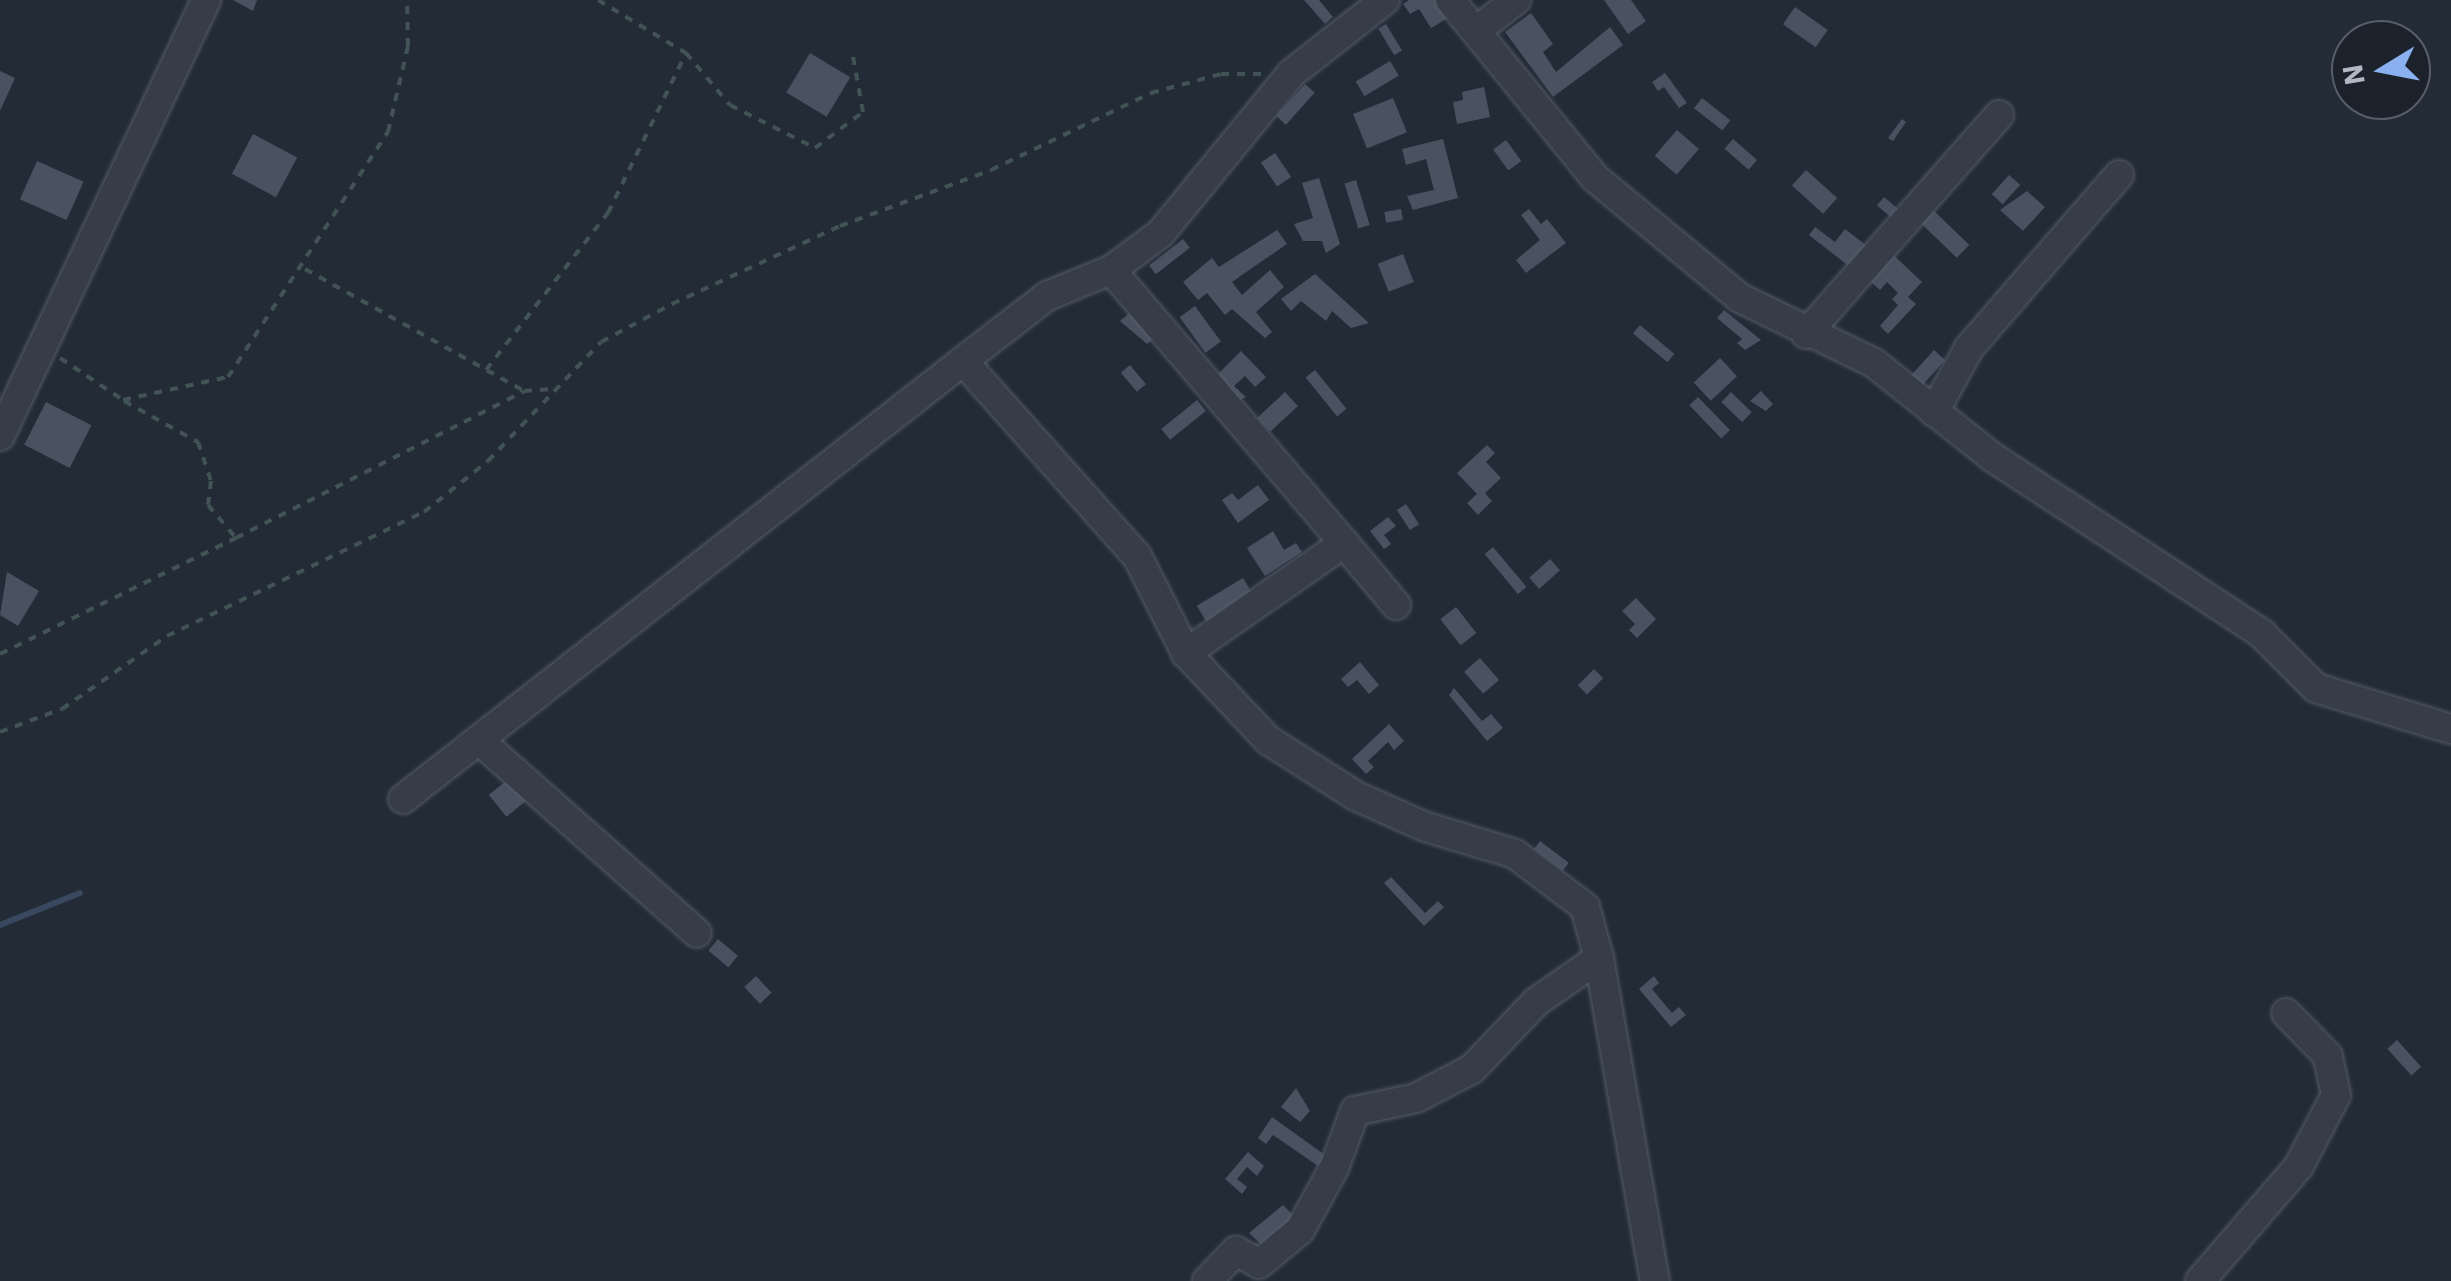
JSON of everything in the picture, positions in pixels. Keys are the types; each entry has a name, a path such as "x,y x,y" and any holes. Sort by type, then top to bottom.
{"street":[{"path":"0,436 206,0"},
{"path":"403,799 481,742 1047,296 1112,270 1162,234 1291,74 1385,0"},
{"path":"1450,0 1595,178 1740,298 1806,334 1874,363 1992,457 2262,634 2316,688 2451,729"},
{"path":"1476,31 1516,0"},
{"path":"1806,334 1999,115"},
{"path":"1934,412 1969,348 2119,175"},
{"path":"1112,270 1396,605"},
{"path":"963,361 1136,556 1186,653 1268,740 1356,796 1423,826 1515,854 1585,907 1600,958 1654,1281"},
{"path":"1186,653 1344,543"},
{"path":"481,742 698,934"},
{"path":"1207,1281 1236,1251 1260,1264 1300,1230 1334,1168 1355,1111 1416,1098 1472,1069 1536,1002 1600,958"},
{"path":"2200,1281 2299,1166 2336,1095 2328,1056 2286,1014"}],"path":[{"path":"123,400 228,376 304,268 388,132 408,46 408,0"},
{"path":"598,0 686,53 730,105 815,148 863,112 852,51"},
{"path":"486,370 608,214 686,53"},
{"path":"0,732 62,709 168,636 424,512 488,461 552,388 601,342 672,304 840,226 990,170 1150,93 1221,74 1291,74"},
{"path":"304,268 524,391"},
{"path":"42,346 123,400 198,442 211,481 208,505 236,538"},
{"path":"0,654 524,391 552,388"}],"building":[{"path":"233,0 257,0 253,11"},
{"path":"1304,0 1319,0 1333,17 1325,24"},
{"path":"1409,0 1437,0 1448,18 1431,28 1419,9 1410,14 1403,4"},
{"path":"1604,0 1631,0 1646,21 1628,34"},
{"path":"1795,7 1828,30 1816,47 1783,24"},
{"path":"1531,13 1553,44 1543,52 1556,72 1610,27 1623,45 1553,97 1505,32"},
{"path":"1386,24 1402,51 1394,55 1378,29"},
{"path":"810,53 850,77 827,117 786,92"},
{"path":"1390,61 1399,76 1364,96 1356,82"},
{"path":"0,71 15,78 0,111"},
{"path":"1665,73 1687,103 1679,108 1664,87 1658,91 1652,82"},
{"path":"1305,84 1315,93 1286,125 1276,116"},
{"path":"1484,87 1490,117 1457,124 1453,102 1463,100 1462,92"},
{"path":"1393,98 1407,132 1367,148 1353,114"},
{"path":"1702,98 1730,120 1722,130 1694,108"},
{"path":"1902,119 1906,122 1893,141 1888,138"},
{"path":"1677,130 1699,149 1677,175 1655,156"},
{"path":"253,134 297,157 276,197 232,174"},
{"path":"1443,139 1458,198 1413,210 1407,196 1434,190 1426,159 1406,165 1402,149"},
{"path":"1733,139 1757,160 1749,170 1724,149"},
{"path":"1506,140 1521,161 1508,170 1493,149"},
{"path":"1275,153 1291,177 1277,187 1261,163"},
{"path":"37,161 84,182 67,220 20,199"},
{"path":"1806,170 1837,198 1823,214 1792,186"},
{"path":"2009,175 2020,185 2003,204 1992,194"},
{"path":"1319,178 1340,244 1326,253 1322,241 1303,241 1294,224 1313,218 1302,183"},
{"path":"1356,180 1370,225 1358,228 1345,184"},
{"path":"2027,191 2045,207 2023,231 2000,210"},
{"path":"1884,197 1902,212 1895,220 1877,205"},
{"path":"1929,206 1969,245 1957,258 1916,219"},
{"path":"1401,209 1403,220 1386,223 1384,212"},
{"path":"1529,209 1541,224 1547,219 1566,243 1526,273 1516,260 1540,240 1521,215"},
{"path":"1815,227 1835,242 1845,229 1867,246 1850,267 1809,235"},
{"path":"1277,230 1287,244 1232,282 1242,295 1270,270 1284,287 1256,312 1272,332 1265,338 1232,309 1225,315 1207,293 1198,300 1183,282 1212,258 1219,267"},
{"path":"1183,239 1190,248 1156,274 1149,265"},
{"path":"1887,249 1922,282 1908,297 1916,304 1888,334 1880,326 1898,305 1892,299 1898,293 1887,282 1880,290 1863,275"},
{"path":"1403,254 1414,282 1389,292 1378,264"},
{"path":"1315,274 1369,323 1351,328 1332,311 1326,321 1301,301 1291,311 1281,299"},
{"path":"1195,306 1221,342 1205,353 1180,317"},
{"path":"1724,310 1761,340 1745,350 1737,343 1742,339 1717,318"},
{"path":"1132,311 1155,338 1147,344 1120,321"},
{"path":"1640,325 1674,354 1667,362 1633,333"},
{"path":"1934,350 1945,360 1922,386 1911,376"},
{"path":"1241,351 1266,377 1255,387 1245,376 1234,386 1246,397 1235,403 1213,379"},
{"path":"1720,358 1737,376 1711,401 1694,383"},
{"path":"1130,365 1146,384 1137,392 1121,373"},
{"path":"1315,370 1346,409 1337,416 1306,378"},
{"path":"1761,391 1773,404 1766,411 1750,401"},
{"path":"1285,392 1298,406 1270,432 1257,418"},
{"path":"1731,392 1752,412 1742,422 1721,402"},
{"path":"1698,397 1730,430 1721,438 1689,405"},
{"path":"1197,400 1206,411 1170,440 1161,429"},
{"path":"46,402 91,425 70,468 24,445"},
{"path":"1487,445 1495,453 1486,462 1501,478 1485,493 1492,501 1478,515 1467,503 1477,494 1457,473"},
{"path":"1258,485 1269,500 1238,523 1222,500 1232,493 1238,500"},
{"path":"1406,504 1419,524 1410,530 1397,510"},
{"path":"1388,517 1396,526 1384,535 1391,544 1384,549 1370,531"},
{"path":"1273,531 1284,550 1296,543 1302,552 1265,576 1247,548"},
{"path":"1493,547 1526,587 1518,594 1485,554"},
{"path":"1550,559 1560,570 1539,589 1529,578"},
{"path":"7,572 39,591 18,626 0,615"},
{"path":"1243,578 1255,598 1209,626 1197,606"},
{"path":"1636,598 1656,619 1637,638 1629,630 1635,624 1622,611"},
{"path":"1456,607 1476,633 1461,645 1440,619"},
{"path":"1480,658 1499,680 1483,694 1464,672"},
{"path":"1360,662 1379,685 1369,694 1357,680 1348,687 1341,679"},
{"path":"1594,669 1603,678 1587,694 1578,685"},
{"path":"1454,688 1482,721 1491,714 1503,728 1487,741 1449,695"},
{"path":"1389,724 1404,741 1394,750 1388,742 1368,761 1374,767 1366,774 1352,759"},
{"path":"516,773 534,795 506,817 489,795"},
{"path":"1540,841 1569,863 1563,871 1534,849"},
{"path":"1391,877 1425,913 1438,901 1444,907 1424,926 1384,883"},
{"path":"718,939 738,956 728,967 708,950"},
{"path":"756,976 772,993 760,1004 744,987"},
{"path":"1654,976 1659,983 1652,989 1672,1013 1679,1007 1686,1015 1671,1027 1639,989"},
{"path":"2397,1040 2421,1067 2411,1075 2387,1049"},
{"path":"1296,1088 1310,1111 1300,1122 1281,1107"},
{"path":"1272,1117 1325,1155 1318,1166 1273,1135 1266,1144 1258,1138"},
{"path":"1248,1152 1264,1166 1257,1176 1247,1167 1237,1179 1247,1187 1242,1194 1225,1179"},
{"path":"1283,1205 1296,1218 1266,1249 1249,1233"}],"waterway":[{"path":"0,925 80,893"}]}
